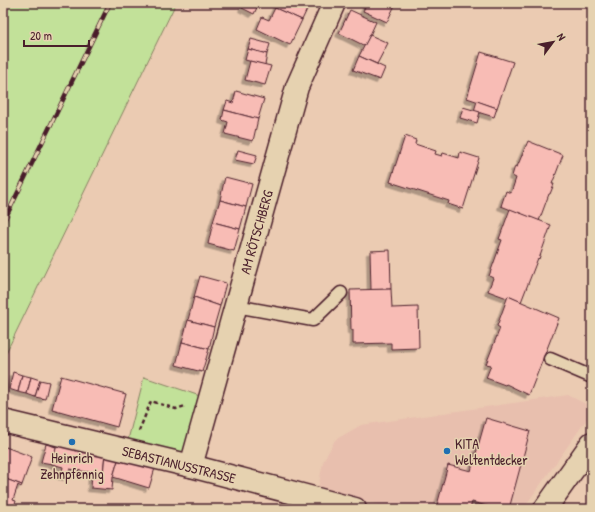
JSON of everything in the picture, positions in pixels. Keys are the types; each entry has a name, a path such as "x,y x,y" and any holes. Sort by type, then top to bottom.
{"street":[{"name":"AM RÖTSCHBERG","path":"191,466 297,87 334,3"},
{"name":"SEBASTIANUSSTRASSE","path":"3,421 191,466 355,509"},
{"path":"545,509 592,443"}],"lane":[{"path":"236,306 314,320 341,293"},
{"path":"550,359 592,376"}],"path":[{"path":"132,452 151,402 176,409 210,398"}],"shaded area":[{"name":"KITA Weltentdecker","path":"568,395 592,407 592,412 523,509 397,509 318,489 323,462 335,440 361,425"}],"green space":[{"path":"3,3 176,3 3,359"},
{"path":"144,377 200,396 185,457 128,440"}],"building":[{"path":"244,3 259,3 254,14 242,8"},
{"path":"277,3 310,3 302,20 275,8"},
{"path":"367,3 391,3 395,5 387,22 363,11"},
{"path":"275,8 302,20 290,45 257,29 262,17 269,20"},
{"path":"350,10 376,22 365,46 339,33"},
{"path":"370,35 388,43 377,64 359,56"},
{"path":"251,39 270,44 267,54 248,49"},
{"path":"248,49 267,54 265,65 245,60"},
{"path":"481,52 513,62 497,108 467,98"},
{"path":"359,56 385,68 380,80 353,70"},
{"path":"250,61 271,66 265,85 245,80"},
{"path":"236,91 264,99 258,119 224,110 227,101 233,103"},
{"path":"477,101 497,108 494,117 474,111"},
{"path":"463,107 480,112 477,123 460,118"},
{"path":"224,110 258,119 253,141 225,134 228,122 222,120"},
{"path":"405,136 416,140 415,144 436,151 435,154 442,156 443,153 459,158 460,152 479,158 463,209 448,204 449,201 390,182"},
{"path":"528,141 563,155 552,184 554,184 539,221 501,206 506,191 511,193 516,178 512,176 515,166 517,167"},
{"path":"238,150 257,155 254,164 235,160"},
{"path":"225,177 252,184 246,207 220,200"},
{"path":"220,200 246,207 240,229 213,222"},
{"path":"510,209 551,225 521,302 508,296 507,298 488,291 493,278 489,276 502,240 499,239"},
{"path":"213,222 240,229 234,251 208,244"},
{"path":"390,250 391,289 371,290 370,251"},
{"path":"200,276 226,283 220,306 194,297"},
{"path":"391,289 392,308 418,307 419,348 391,349 391,343 353,344 353,330 351,330 350,290"},
{"path":"508,296 559,318 529,395 506,384 505,385 486,378 491,365 486,364 500,328 497,326"},
{"path":"194,297 220,306 214,327 188,320"},
{"path":"188,320 214,327 209,349 182,342"},
{"path":"182,342 209,349 202,372 176,365"},
{"path":"13,372 22,375 18,392 9,389"},
{"path":"22,375 31,377 27,394 18,392"},
{"path":"61,376 126,394 117,427 52,409"},
{"path":"31,377 40,380 35,397 27,394"},
{"path":"40,380 49,382 45,399 35,397"},
{"name":"KITA Weltentdecker","path":"486,418 530,431 509,509 498,509 472,502 470,509 436,509 448,465 471,471"},
{"path":"57,442 105,453 103,474 70,469 67,477 61,476 63,467 52,464"},
{"path":"46,444 56,447 52,464 41,462"},
{"path":"3,446 32,457 22,485 3,478"},
{"path":"105,453 119,457 113,477 112,490 91,488 92,472 103,474"},
{"path":"119,457 155,468 149,488 113,477"},
{"path":"3,478 22,485 21,487 18,485 13,500 16,501 13,509 3,509"}],"railway":[{"path":"3,223 110,3"}],"place":[{"name":"Heinrich Zehnpfennig","path":"72,442"},
{"name":"KITA Weltentdecker","path":"447,451"}]}
